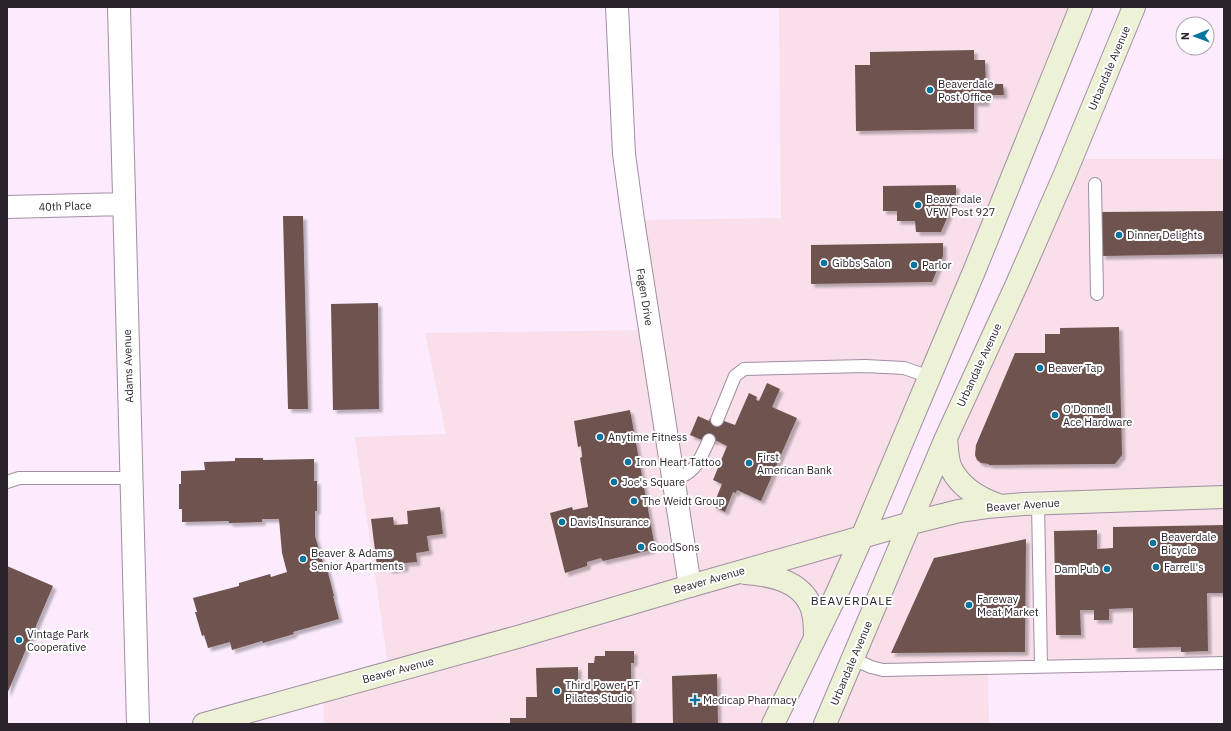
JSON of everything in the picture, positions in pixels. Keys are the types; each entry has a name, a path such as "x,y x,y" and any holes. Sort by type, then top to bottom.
{"street":[{"name":"Adams Avenue","path":"119,7 138,724"},
{"name":"Fagen Drive","path":"617,7 624,154 690,586"},
{"path":"773,724 837,593 862,537 1006,194 1082,7"},
{"name":"Urbandale Avenue","path":"825,724 946,438 1016,286 1065,174 1134,7"},
{"name":"40th Place","path":"7,207 124,204"},
{"path":"946,438 950,465 960,482 978,496 1001,506"},
{"name":"Beaver Avenue","path":"204,724 521,636 911,523 959,511 1038,503 1224,497"},
{"path":"736,573 772,576 786,582 805,595 812,609 815,624 815,638"}],"lane":[{"path":"1095,184 1097,294"},
{"path":"717,420 735,376 744,369 864,366 904,368 930,377"},
{"path":"673,479 692,470 699,462 708,440"},
{"path":"7,482 19,478 132,478"},
{"path":"1038,503 1041,666"},
{"path":"853,659 870,667 883,670 1224,663"}],"shaded area":[{"path":"779,7 1081,7 773,724 324,724 323,690 389,672 355,437 446,434 425,333 650,330 633,220 781,218"},
{"path":"1071,159 1224,159 1224,669 988,673 989,723 825,724"}],"building":[{"name":"Beaverdale Post Office","path":"974,50 974,60 985,60 986,84 1003,84 1004,95 986,95 986,103 974,103 974,129 856,131 855,65 870,65 870,52"},
{"name":"Beaverdale VFW Post 927","path":"956,185 956,198 941,232 916,232 915,221 897,221 897,211 883,211 883,186"},
{"path":"1224,211 1224,254 1102,256 1101,212"},
{"path":"283,216 303,216 308,409 288,409"},
{"path":"943,243 943,256 932,282 811,284 811,245"},
{"path":"378,303 379,409 333,410 331,304"},
{"name":"O'Donnell Ace Hardware","path":"1119,327 1122,455 1115,464 989,465 981,463 977,460 975,455 976,445 1015,353 1045,353 1045,334 1060,334 1060,328"},
{"name":"First American Bank","path":"767,383 780,389 772,407 797,418 761,501 737,490 736,493 733,492 725,512 713,506 722,484 713,480 727,446 715,440 714,442 703,437 702,440 690,435 698,416 709,421 710,418 723,423 724,421 735,425 749,393 757,397 756,400 759,401"},
{"name":"Joe's Square","path":"630,410 654,542 651,550 603,561 601,558 587,562 587,566 565,573 550,513 572,507 573,510 588,507 580,458 582,457 581,446 578,447 574,421"},
{"name":"Beaver & Adams Senior Apartments","path":"235,458 263,458 263,460 314,459 314,481 317,481 315,536 324,566 326,565 339,619 293,632 294,634 263,643 262,641 232,650 230,642 208,648 204,635 202,636 195,612 197,612 193,598 239,586 239,583 270,574 271,577 287,572 282,553 279,519 262,519 262,522 182,522 182,509 179,509 179,484 181,484 181,471 205,470 204,462 235,461"},
{"path":"440,507 443,534 427,536 429,551 416,553 417,562 405,563 405,568 389,570 388,565 377,566 371,519 393,517 394,525 408,524 407,511"},
{"path":"1224,525 1224,593 1207,593 1208,651 1181,652 1181,647 1133,648 1133,608 1109,609 1109,620 1094,620 1094,610 1080,610 1081,635 1056,635 1054,531 1097,530 1097,549 1113,548 1113,527"},
{"name":"Fareway Meat Market","path":"1026,539 1025,652 891,653 934,558"},
{"name":"Vintage Park Cooperative","path":"7,566 53,586 7,694"},
{"path":"605,651 634,651 634,663 631,663 632,724 510,724 510,718 526,718 526,697 537,697 536,668 578,667 578,685 588,687 588,663 594,663 595,656 605,656"},
{"name":"Medicap Pharmacy","path":"717,674 718,724 673,724 672,676"}],"place":[{"name":"Beaverdale Post Office","path":"930,90"},
{"name":"Beaverdale VFW Post 927","path":"918,205"},
{"name":"Dinner Delights","path":"1119,235"},
{"name":"Gibbs Salon","path":"824,263"},
{"name":"Parlor","path":"914,265"},
{"name":"Beaver Tap","path":"1040,368"},
{"name":"O'Donnell Ace Hardware","path":"1055,415"},
{"name":"Anytime Fitness","path":"600,437"},
{"name":"Iron Heart Tattoo","path":"628,462"},
{"name":"First American Bank","path":"749,463"},
{"name":"Joe's Square","path":"614,482"},
{"name":"The Weidt Group","path":"634,501"},
{"name":"Davis Insurance","path":"562,522"},
{"name":"Beaverdale Bicycle","path":"1153,543"},
{"name":"GoodSons","path":"641,547"},
{"name":"Beaver & Adams Senior Apartments","path":"303,559"},
{"name":"Farrell's","path":"1156,567"},
{"name":"Dam Pub","path":"1107,569"},
{"name":"Fareway Meat Market","path":"969,605"},
{"name":"Vintage Park Cooperative","path":"19,640"},
{"name":"Third Power PT Pilates Studio","path":"557,691"},
{"name":"Medicap Pharmacy","path":"695,700"}],"district":[{"name":"BEAVERDALE","path":"852,600"}]}
